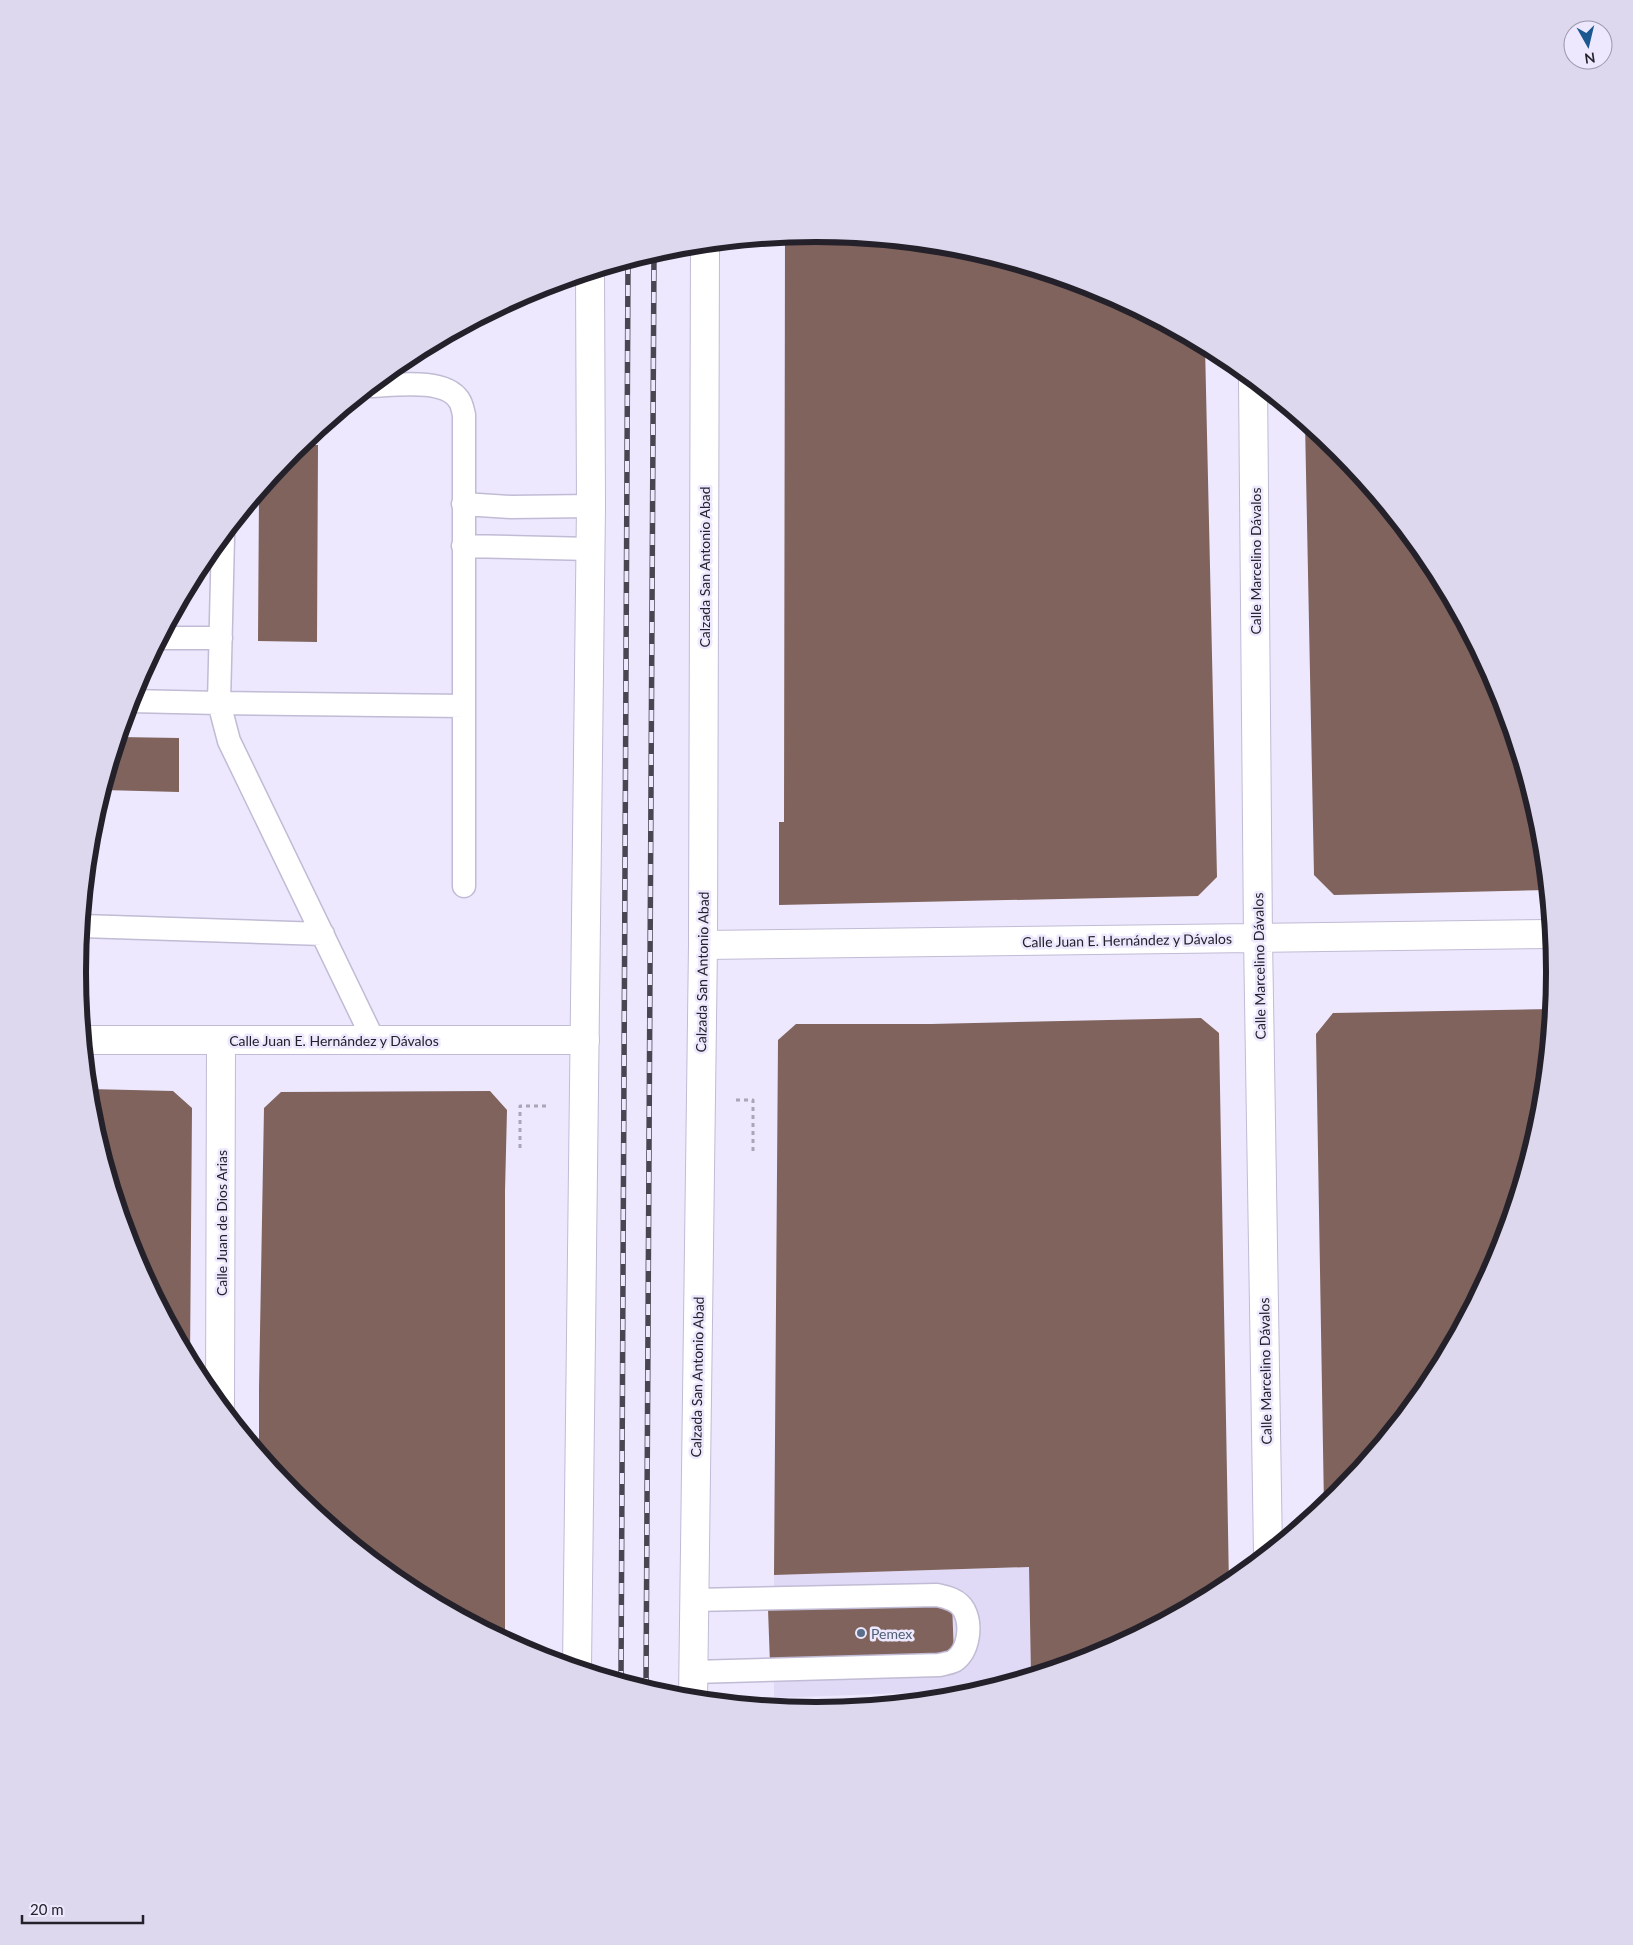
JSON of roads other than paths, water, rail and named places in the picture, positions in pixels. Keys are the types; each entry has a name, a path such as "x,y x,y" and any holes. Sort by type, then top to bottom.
{"main road":[{"name":"Calzada San Antonio Abad","path":"693,1692 703,946 705,251"},
{"path":"577,1662 591,506 590,279"},
{"name":"Calle Marcelino Dávalos","path":"1253,387 1258,938 1268,1546"},
{"name":"Calle Juan E. Hernández y Dávalos","path":"703,946 1545,934"},
{"name":"Calle Juan E. Hernández y Dávalos","path":"90,1040 584,1040"},
{"name":"Calle Juan de Dios Arias","path":"220,1393 221,1040"}],"lane":[{"path":"382,386 433,385 449,390 460,400 464,415 464,886"},
{"path":"463,504 511,507 591,506"},
{"path":"464,546 590,548"},
{"path":"223,548 219,703 229,741 374,1041"},
{"path":"168,638 221,638"},
{"path":"139,701 464,706"},
{"path":"88,926 322,934"},
{"path":"694,1600 937,1594 952,1599 964,1609 968,1629 964,1650 954,1661 939,1665 694,1672"}],"railway":[{"path":"646,1682 654,261"},
{"path":"621,1676 628,267"}],"place":[{"name":"Pemex","path":"861,1633"}]}
